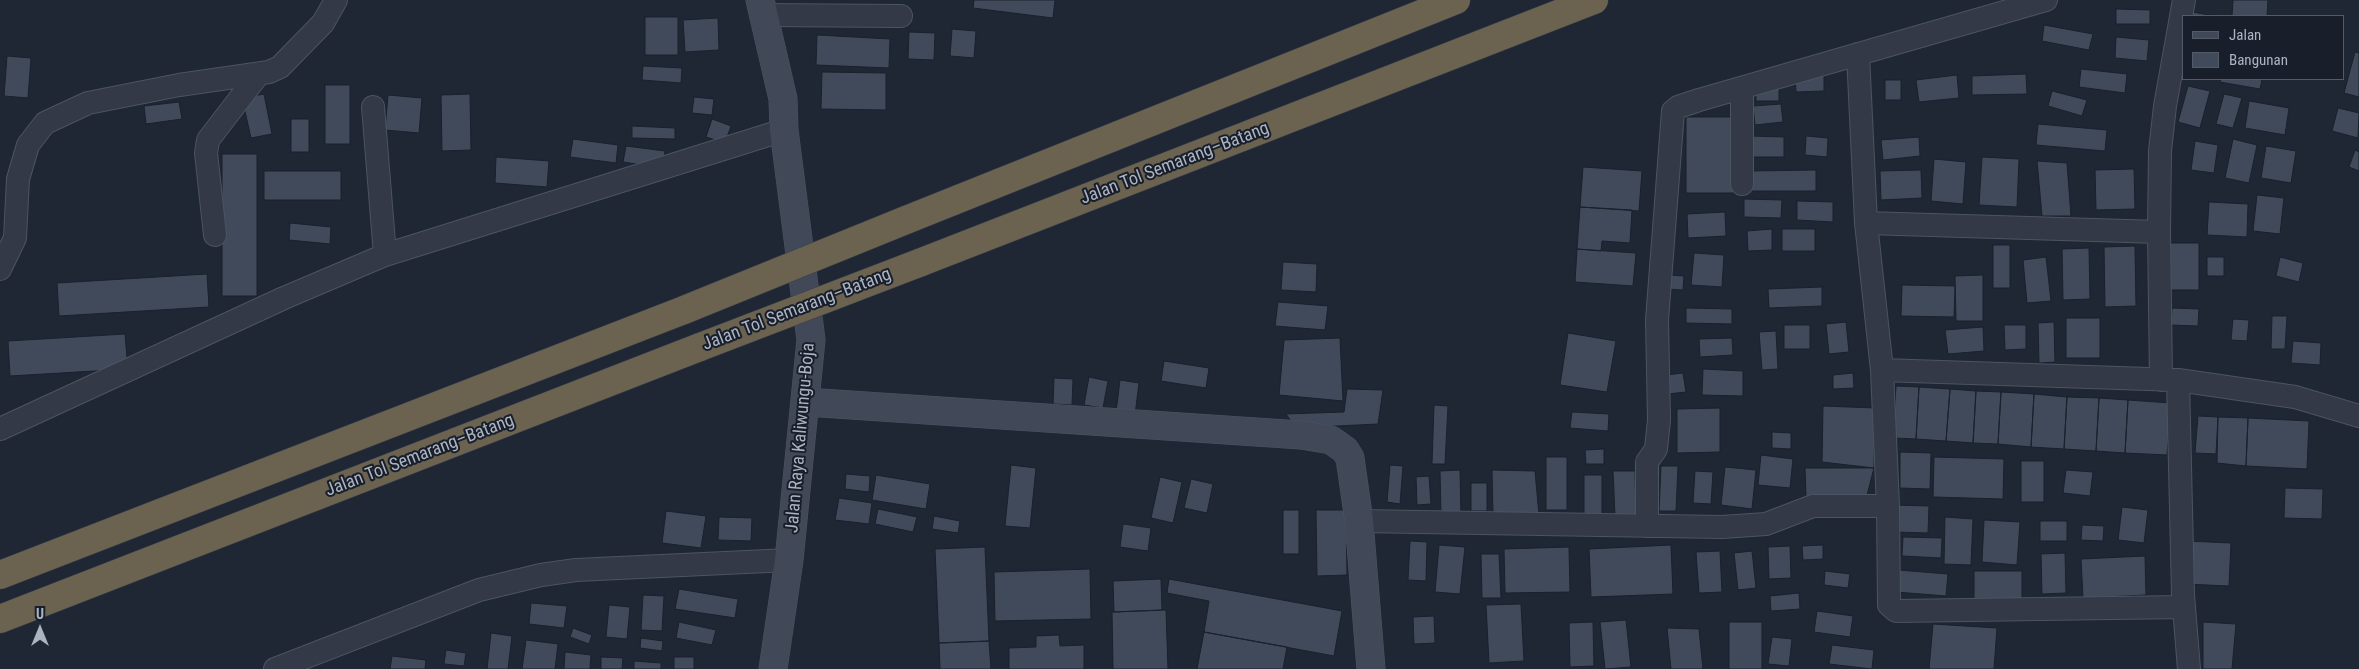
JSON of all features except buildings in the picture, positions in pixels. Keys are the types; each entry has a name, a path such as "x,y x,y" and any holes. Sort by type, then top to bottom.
{"highway":[{"path":"0,575 684,310 1456,0"},
{"name":"Jalan Tol Semarang–Batang","path":"0,619 1594,0"}],"street":[{"path":"0,269 15,238 18,179 28,145 45,122 88,103 180,85 258,75 280,67 323,23 336,0"},
{"path":"1647,526 1647,462 1656,449 1659,420 1657,320 1672,115 1678,107 2046,0"},
{"path":"2184,0 2165,106 2160,151 2159,232 2189,669"},
{"path":"762,7 900,16"},
{"name":"Jalan Raya Kaliwungu-Boja","path":"762,7 783,99 784,130 811,340 789,560 773,669"},
{"path":"1858,54 1866,224 1882,370 1888,506 1889,605 1896,611 2184,607"},
{"path":"215,234 206,153 208,140 258,75"},
{"path":"1742,88 1742,184"},
{"path":"374,107 385,255"},
{"path":"0,428 284,298 385,255 784,130"},
{"path":"1866,224 2159,232"},
{"path":"1882,370 2170,380 2295,397 2359,416"},
{"path":"806,402 1321,437 1338,444 1350,458 1359,521 1371,669"},
{"path":"1359,521 1748,526 1766,524 1813,506 1888,506"},
{"path":"275,669 478,590 541,575 576,570 789,560"}]}
